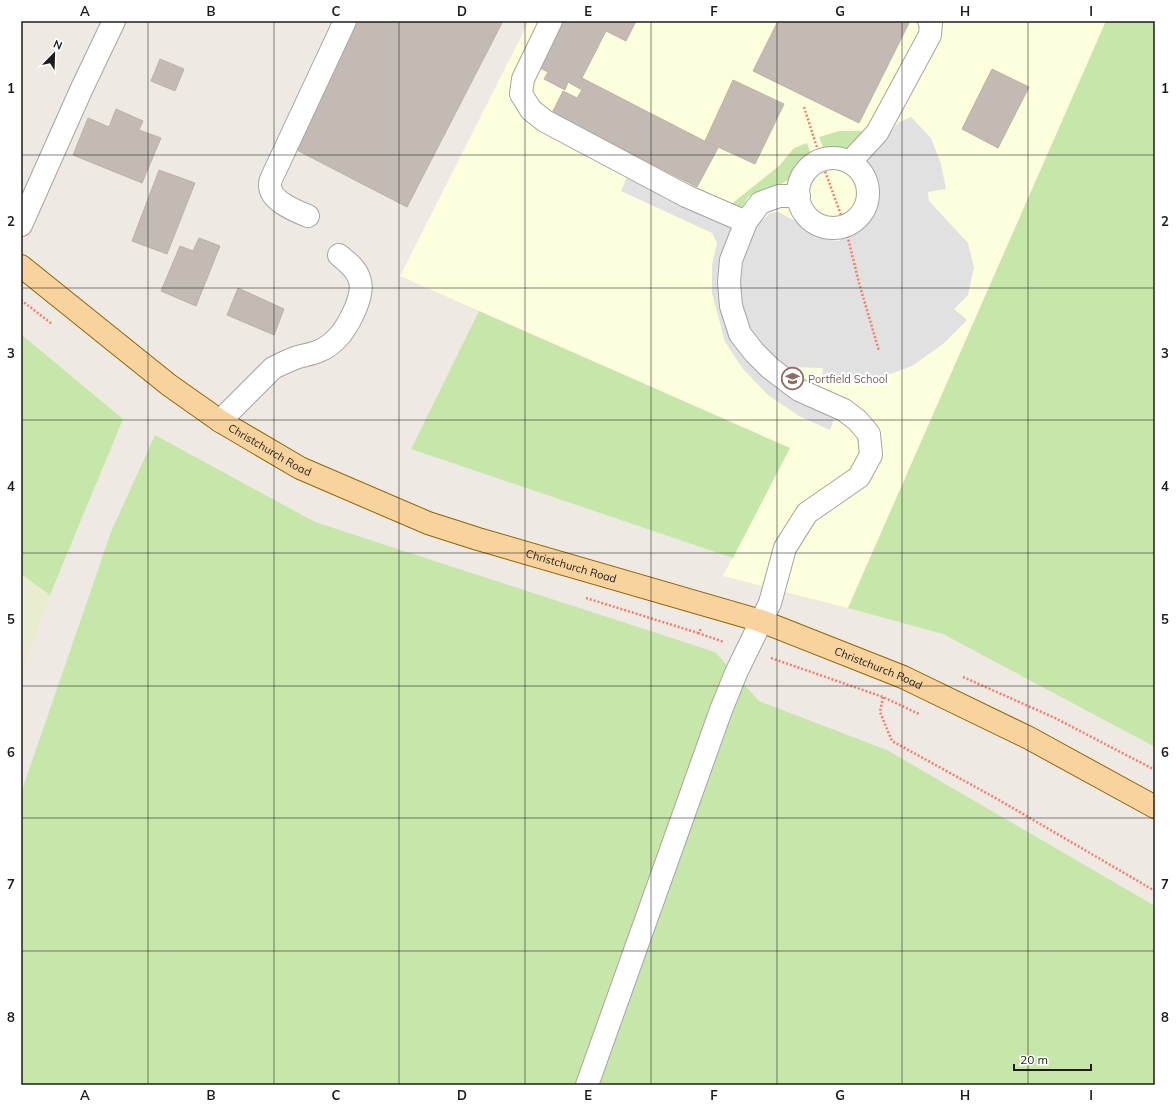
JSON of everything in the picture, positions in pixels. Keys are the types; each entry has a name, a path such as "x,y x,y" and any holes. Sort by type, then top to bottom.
{"main road":[{"name":"Christchurch Road","path":"21,266 169,385 220,421 300,468 428,523 478,539 761,621 903,677 1029,738 1154,807"}],"lane":[{"path":"21,225 82,88 114,21"},
{"path":"308,216 285,206 272,192 270,184 345,21"},
{"path":"551,21 523,79 521,94 531,110 545,121 576,136 686,196 746,222"},
{"path":"850,162 877,132 930,35 931,23 929,21"},
{"path":"831,158 850,162 859,169 865,178 868,188 868,200 864,210 858,218 845,226 827,227 816,223 808,216 802,207 799,196 799,187 804,174 813,165 821,160 831,158"},
{"path":"587,1085 721,710 736,674 770,603 785,548 807,514 860,477 871,455 869,434 857,420 844,410 799,390 770,368 754,352 740,334 731,306 729,282 731,260 746,222 760,203 779,196 799,196"},
{"path":"220,421 273,368 283,363 319,351 330,345 340,335 355,310 361,286 360,278 352,267 339,255"}],"path":[{"path":"804,107 845,226 859,283 879,351"},
{"path":"698,633 883,698 880,712 892,741 999,800 1155,891"}],"shaded area":[{"name":"Portfield School","path":"529,21 1106,21 848,608 723,576 790,448 400,276"},
{"path":"911,117 931,138 941,164 946,189 928,192 929,201 968,243 974,267 968,295 954,309 967,320 943,344 912,366 880,378 857,382 822,382 823,368 786,367 835,416 830,430 799,416 768,395 743,369 725,342 712,293 712,265 717,243 712,233 621,191 629,172 760,222 770,213 779,212 795,221 815,237 839,241 865,225 877,204 877,184 864,165 899,122"},
{"path":"21,574 50,595 21,674"}],"green space":[{"path":"1106,21 1155,21 1155,747 943,634 848,608"},
{"path":"839,131 869,131 851,149 824,150 819,137"},
{"path":"807,143 812,157 796,170 788,180 748,197 740,211 730,205 779,166 794,148"},
{"path":"479,311 790,448 733,558 411,449"},
{"path":"21,334 123,419 50,595 21,574"},
{"path":"155,435 315,522 715,652 759,701 887,750 1155,906 1155,1085 21,1085 21,793 111,532"}],"building":[{"path":"355,21 503,21 407,207 289,146"},
{"path":"559,21 636,21 626,41 606,31 582,78 718,148 697,187 552,113 563,91 577,98 582,90 568,82 565,90 544,79 548,72 536,66"},
{"path":"778,21 905,21 909,23 859,123 753,71"},
{"path":"160,59 184,69 175,91 151,81"},
{"path":"992,69 1029,87 998,148 962,129"},
{"path":"733,80 784,104 755,164 705,141"},
{"path":"116,109 143,121 139,130 161,138 142,183 73,155 88,118 109,127"},
{"path":"159,170 195,183 167,254 132,241"},
{"path":"199,238 220,246 196,306 161,291 180,246 193,251"},
{"path":"238,288 284,309 274,335 227,315"}],"place":[{"name":"Portfield School","path":"792,379"}]}
